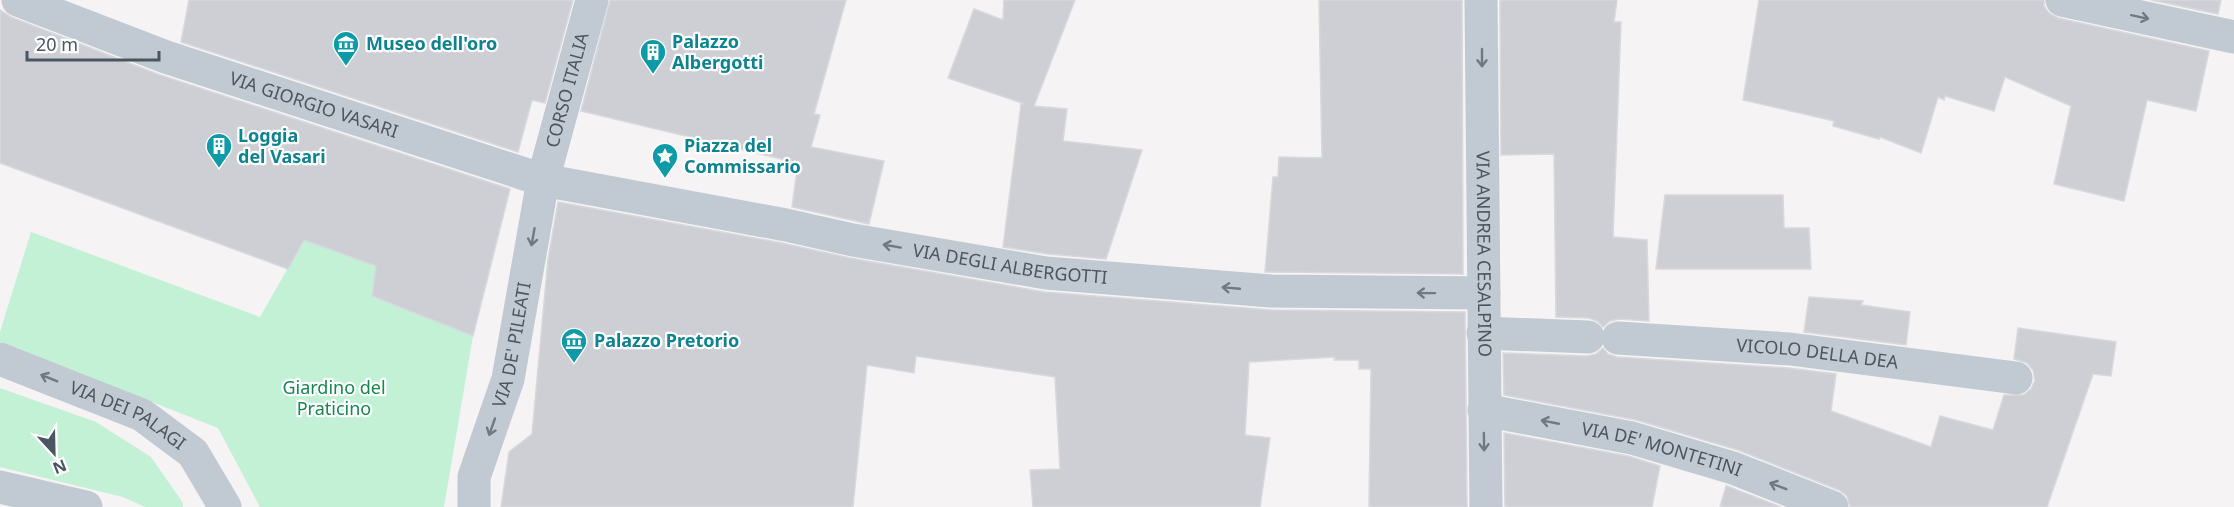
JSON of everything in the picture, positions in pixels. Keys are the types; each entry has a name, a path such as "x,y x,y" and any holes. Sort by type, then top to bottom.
{"street":[{"name":"VIA GIORGIO VASARI","path":"18,0 166,57 543,180"},
{"name":"CORSO ITALIA","path":"543,180 592,0"},
{"name":"VIA ANDREA CESALPINO","path":"1481,0 1486,507"},
{"path":"2062,0 2175,12 2234,37"},
{"name":"VIA DEGLI ALBERGOTTI","path":"543,180 786,225 852,240 1046,273 1271,291 1484,294"},
{"name":"VIA DE' PILEATI","path":"474,507 474,477 508,379 543,180"},
{"name":"VICOLO DELLA DEA","path":"1483,333 1790,349 2016,378"},
{"name":"VIA DEI PALAGI","path":"0,359 142,415 193,453 225,507"},
{"name":"VIA DE' MONTETINI","path":"1484,410 1632,438 1733,468 1832,507"},
{"path":"0,487 86,507"}],"green space":[{"name":"Giardino del Praticino","path":"31,232 260,317 304,240 376,266 372,296 473,336 444,507 260,507 218,428 0,342 0,332"},
{"path":"0,388 96,422 151,457 183,503 183,507 145,507 123,497 0,467"}],"building":[{"path":"189,0 573,0 545,103 532,100 518,152 181,42"},
{"path":"610,0 846,0 814,114 820,115 811,147 884,161 869,224 792,207 798,163 581,111"},
{"path":"1004,0 1075,0 1034,106 1067,109 1063,141 1142,150 1106,259 1003,247 1021,104 1025,104 948,78 974,9 1003,20"},
{"path":"1319,0 1462,0 1463,274 1265,272 1273,177 1278,177 1279,157 1322,158"},
{"path":"1500,0 1617,0 1614,22 1621,22 1613,237 1647,240 1649,321 1619,319 1610,321 1603,327 1597,321 1589,318 1556,317 1554,154 1501,155"},
{"path":"1759,0 2044,0 2044,6 2049,13 2058,18 2209,51 2196,111 2147,100 2124,201 2054,184 2071,106 2005,77 1994,111 1945,96 1944,100 1938,97 1921,153 1880,137 1879,139 1833,126 1834,121 1743,100"},
{"path":"2151,0 2221,0 2218,14"},
{"name":"Loggia del Vasari","path":"0,10 11,17 160,75 510,189 473,336 372,296 376,266 304,240 288,269 0,163"},
{"path":"1665,195 1783,195 1784,228 1809,228 1811,269 1656,269"},
{"path":"558,202 782,243 850,258 1045,292 1271,310 1465,312 1467,507 1369,507 1371,369 1359,369 1359,360 1334,360 1335,357 1249,362 1245,435 1270,438 1260,507 1033,507 1030,470 1060,469 1055,377 916,356 914,373 867,365 853,507 501,507 509,452 532,434 548,259"},
{"path":"1809,297 1863,301 1861,305 1910,312 1906,345 1804,332"},
{"path":"2018,328 2116,342 2111,376 2093,374 2047,507 1850,507 1847,496 1839,490 1738,450 1636,420 1504,395 1503,353 1587,356 1596,354 1603,348 1608,354 1617,357 1788,368 1836,374 1831,411 1931,447 1940,416 1993,430 2004,395 2023,395 2031,389 2035,380 2033,370 2027,363 2014,359"},
{"path":"1504,433 1628,456 1660,466 1652,507 1505,507"},
{"path":"1727,486 1781,507 1720,507"}],"place":[{"name":"Museo dell'oro","path":"346,67"},
{"name":"Palazzo Albergotti","path":"653,75"},
{"name":"Loggia del Vasari","path":"219,169"},
{"name":"Piazza del Commissario","path":"665,179"},
{"name":"Palazzo Pretorio","path":"574,364"}]}
